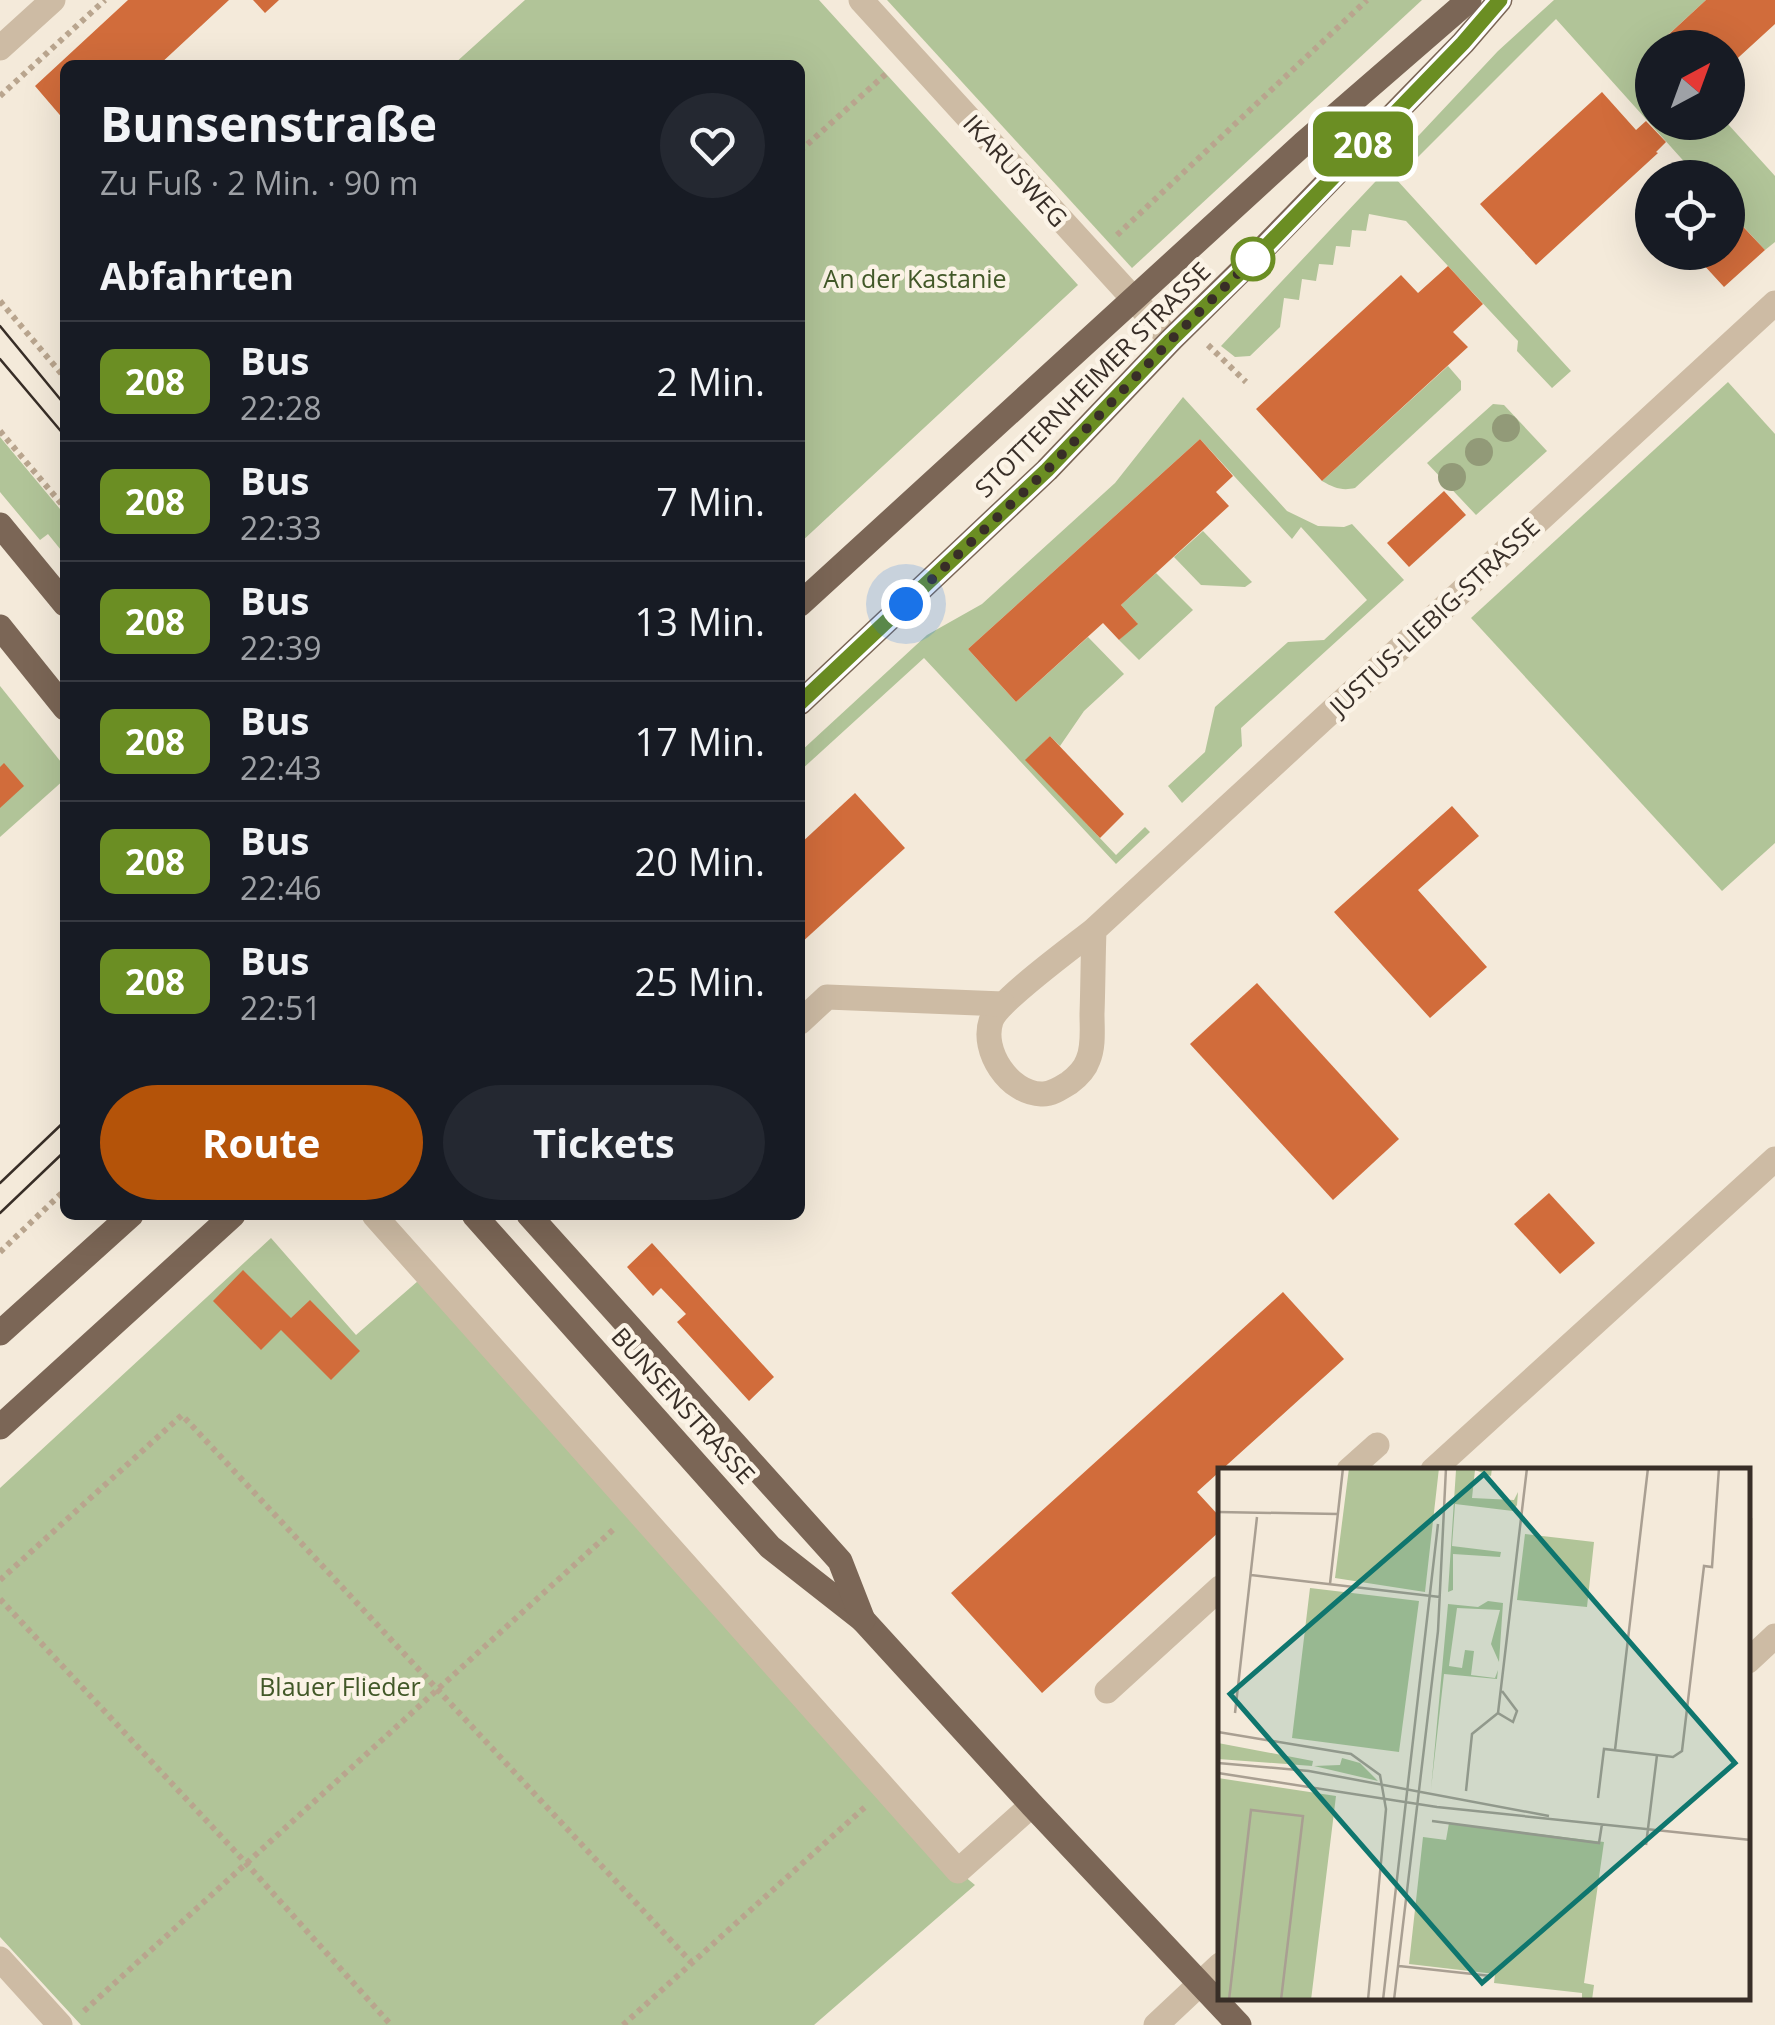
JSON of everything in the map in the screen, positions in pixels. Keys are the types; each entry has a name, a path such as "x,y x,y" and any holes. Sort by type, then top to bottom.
{"main road":[{"name":"STOTTERNHEIMER STRASSE","path":"805,599 1303,144 1469,0"},
{"name":"STOTTERNHEIMER STRASSE","path":"805,698 1047,470 1500,0"},
{"path":"0,525 60,598"},
{"path":"0,628 60,702"},
{"path":"0,1333 125,1220"},
{"path":"0,1427 228,1220"},
{"name":"BUNSENSTRASSE","path":"478,1220 770,1547 863,1620 1032,1805 1211,1974"},
{"name":"BUNSENSTRASSE","path":"533,1220 840,1561 863,1620"},
{"name":"BUNSENSTRASSE","path":"1226,2000 1240,2025"}],"street":[{"path":"0,48 52,0"},
{"name":"IKARUSWEG","path":"861,0 1171,340"},
{"name":"JUSTUS-LIEBIG-STRASSE","path":"1003,1004 1094,930 1775,303"},
{"path":"1003,1004 990,1022 990,1042 1003,1074 1016,1085 1044,1095 1078,1076 1088,1061 1092,1041 1094,930"},
{"path":"805,1017 827,997 1003,1004"},
{"path":"1435,1468 1775,1159"},
{"path":"378,1220 958,1872 1032,1805"},
{"path":"1352,1468 1377,1445"},
{"path":"1108,1691 1218,1590"},
{"path":"1750,1659 1775,1636"},
{"path":"0,1959 60,2025"},
{"path":"1156,2025 1211,1974"}],"path":[{"path":"0,96 105,0"},
{"path":"1102,266 1117,235 1367,0"},
{"path":"805,147 910,53"},
{"path":"0,302 60,372"},
{"path":"1207,344 1246,382"},
{"path":"0,431 60,502"},
{"path":"0,1252 60,1195"},
{"path":"0,1580 182,1415 691,1962"},
{"path":"84,2012 628,1516"},
{"path":"0,1599 391,2025"},
{"path":"623,2025 878,1796"}],"green space":[{"name":"An der Kastanie","path":"525,0 819,0 1078,285 805,538 805,60 459,60"},
{"path":"887,0 1422,0 1132,268"},
{"path":"1554,0 1706,0 1673,30 1635,30 1635,107 1556,19 1396,179 1571,371 1552,388 1517,351 1518,341 1406,221 1369,214 1366,231 1352,230 1350,247 1336,246 1333,265 1319,264 1316,281 1302,279 1299,300 1284,298 1280,327 1250,356 1235,357 1221,346 1498,51"},
{"path":"1665,140 1742,140 1775,176 1775,242 1765,250 1745,228 1745,160 1683,160"},
{"path":"1448,366 1461,381 1461,390 1355,488 1338,488 1322,481"},
{"path":"1728,382 1775,434 1775,843 1722,891 1471,618"},
{"path":"1183,397 1287,511 1318,526 1352,524 1404,580 1241,728 1242,746 1182,803 1168,786 1205,752 1215,707 1288,642 1324,640 1367,600 1301,527 1292,539 1200,439 968,649 1016,702 1088,637 1124,674 1084,711 1060,746 1050,736 1026,760 1116,855 1145,827 1150,832 1116,864 924,658 805,766 805,747 927,635 982,604 1115,483"},
{"path":"1493,404 1504,405 1547,451 1476,515 1427,463"},
{"path":"0,437 60,509 60,549 48,534 40,540 0,492"},
{"path":"1203,531 1252,582 1245,587 1201,585 1174,557"},
{"path":"1156,573 1193,610 1139,660 1119,640 1137,623 1121,605"},
{"path":"0,686 60,761 60,783 0,837"},
{"name":"Blauer Flieder","path":"271,1238 356,1335 426,1274 958,1871 975,1885 814,2025 81,2025 0,1937 0,1488"}],"building":[{"path":"128,0 229,0 164,60 63,60"},
{"path":"253,0 279,0 265,13"},
{"path":"1706,0 1775,0 1775,24 1745,51 1745,30 1674,30"},
{"path":"60,63 60,115 35,86"},
{"path":"1602,92 1635,129 1635,140 1666,142 1650,160 1635,160 1635,174 1536,265 1480,204"},
{"path":"1745,229 1765,250 1745,268"},
{"path":"1448,266 1483,304 1453,332 1468,347 1322,481 1256,409 1401,275 1418,293"},
{"path":"1708,270 1743,270 1724,287"},
{"path":"1200,439 1233,476 1216,492 1229,506 1121,605 1138,624 1119,640 1103,623 1016,702 968,649"},
{"path":"1444,491 1466,515 1409,567 1387,543"},
{"path":"1050,736 1124,814 1100,838 1025,760"},
{"path":"4,763 24,786 0,808 0,767"},
{"path":"855,793 905,848 805,939 805,839"},
{"path":"1452,806 1479,836 1418,890 1487,967 1430,1018 1334,912"},
{"path":"1257,983 1399,1139 1333,1200 1190,1044"},
{"path":"1549,1193 1595,1243 1560,1274 1514,1224"},
{"path":"652,1243 774,1377 749,1401 677,1322 686,1314 661,1288 653,1296 627,1267"},
{"path":"243,1270 291,1318 310,1300 360,1351 331,1380 281,1330 261,1350 213,1301"},
{"path":"1283,1292 1344,1359 1224,1468 1218,1468 1218,1473 1197,1492 1218,1515 1218,1533 1042,1693 951,1593"}],"tram line":[{"path":"0,326 60,399"},
{"path":"0,359 60,430"},
{"path":"0,1183 60,1126"},
{"path":"0,1213 60,1156"}],"bus line":[{"name":"208","path":"805,698 1047,470 1463,43 1500,0"}],"route":[{"path":"906,604 1047,470 1253,259"}]}
